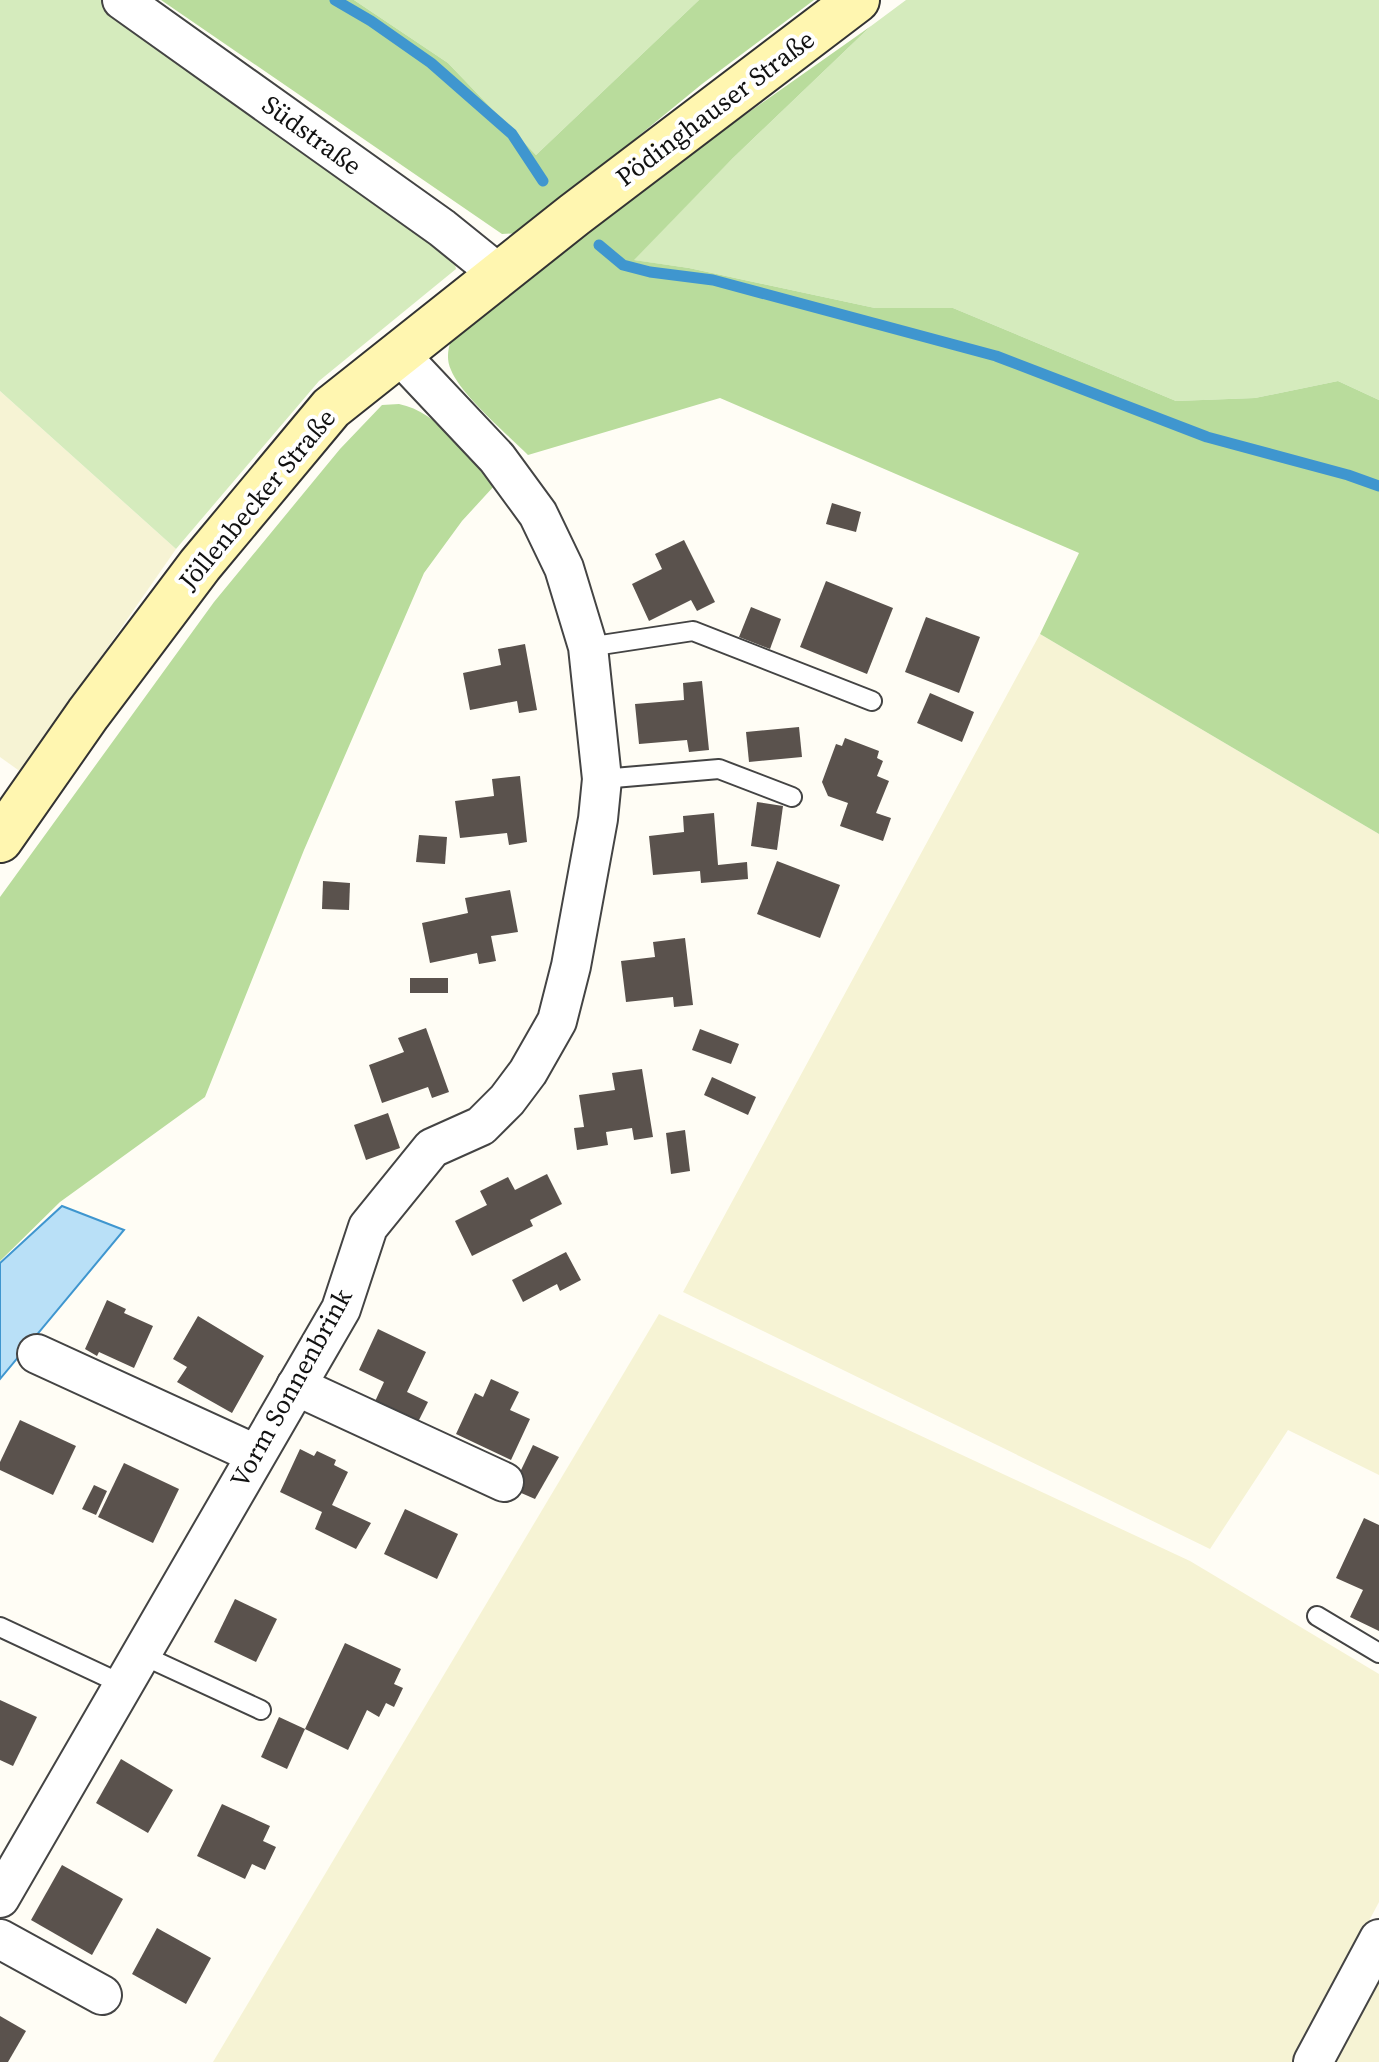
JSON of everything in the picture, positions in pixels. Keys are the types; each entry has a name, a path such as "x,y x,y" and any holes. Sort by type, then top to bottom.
{"main road":[{"name":"Pödinghauser Straße","path":"574,215 857,0"},
{"name":"Jöllenbecker Straße","path":"0,840 88,714 210,553 331,408 574,215"}],"street":[{"name":"Südstraße","path":"122,0 442,228 499,274"},
{"name":"Vorm Sonnenbrink","path":"0,1898 341,1309 368,1227 432,1148 481,1126 507,1100 528,1072 557,1021 576,938 598,819 602,779 588,647 564,568 538,514 497,458 399,354"},
{"path":"37,1354 255,1454"},
{"path":"296,1386 504,1482"},
{"path":"0,1939 102,1995"},
{"path":"1313,2062 1379,1939"}],"lane":[{"path":"588,647 693,631 872,701"},
{"path":"602,779 719,769 792,797"},
{"path":"1317,1616 1379,1653"},
{"path":"0,1627 261,1710"}],"shaded area":[{"path":"0,391 176,549 21,772 0,757"},
{"path":"1040,634 1379,834 1379,1475 1288,1430 1210,1549 683,1292"},
{"path":"659,1314 1190,1561 1379,1674 1379,1902 1294,2062 213,2062"},
{"path":"1379,1966 1379,2062 1327,2062"}],"green space":[{"path":"0,0 110,0 452,250 456,269 319,381 176,549 0,391"},
{"path":"161,0 354,0 448,63 536,155 699,0 814,0 702,84 520,233 502,234"},
{"path":"354,0 699,0 536,155 448,63"},
{"path":"906,0 1379,0 1379,400 1338,381 1255,398 1176,401 953,308 875,308 689,268 633,260 733,158 871,26"},
{"path":"871,26 733,158 634,260 689,268 875,308 953,308 1176,401 1255,398 1338,381 1379,400 1379,834 1040,634 1079,553 720,398 528,455 456,380 448,362 451,339 589,225"},
{"path":"399,404 440,425 495,485 462,521 424,573 304,850 205,1097 60,1202 0,1261 0,897 214,602 340,449 382,405"}],"water":[{"path":"62,1206 124,1230 0,1379 0,1263"}],"building":[{"path":"832,503 861,512 856,532 826,524"},
{"path":"684,540 715,602 697,611 691,600 649,621 632,584 662,569 655,554"},
{"path":"826,581 893,608 867,674 800,647"},
{"path":"751,607 781,619 770,649 739,637"},
{"path":"926,617 980,637 959,693 905,672"},
{"path":"525,644 537,710 519,713 517,701 470,710 463,673 501,665 498,649"},
{"path":"702,681 709,750 689,752 687,740 639,744 635,704 684,700 683,683"},
{"path":"930,693 974,712 962,742 917,723"},
{"path":"799,727 802,757 749,762 746,732"},
{"path":"845,738 879,751 877,758 883,761 877,776 889,781 876,813 891,818 883,841 840,826 848,803 828,796 822,782 836,744 842,746"},
{"path":"520,776 527,842 509,845 507,833 460,838 455,801 494,796 492,779"},
{"path":"757,802 783,806 777,850 751,846"},
{"path":"714,813 718,865 747,862 748,879 701,883 700,871 653,875 649,836 684,832 683,816"},
{"path":"419,835 447,837 445,864 416,862"},
{"path":"777,861 840,885 820,938 757,914"},
{"path":"323,881 350,883 349,910 322,909"},
{"path":"510,890 518,932 491,936 496,961 479,964 477,953 430,963 422,923 468,913 465,898"},
{"path":"685,938 693,1005 674,1007 673,997 626,1002 621,961 655,957 653,942"},
{"path":"410,978 448,978 448,993 410,993"},
{"path":"426,1028 449,1092 432,1098 428,1087 382,1103 369,1065 404,1052 398,1038"},
{"path":"700,1029 739,1044 731,1064 692,1050"},
{"path":"642,1069 653,1137 634,1140 632,1128 606,1132 608,1145 577,1150 574,1128 584,1127 579,1095 615,1090 612,1073"},
{"path":"712,1077 756,1097 748,1115 704,1095"},
{"path":"388,1113 400,1148 366,1160 354,1125"},
{"path":"685,1130 690,1171 671,1174 666,1133"},
{"path":"547,1174 562,1204 530,1220 533,1226 472,1256 455,1221 487,1205 480,1191 508,1177 515,1190"},
{"path":"566,1252 581,1280 560,1291 557,1284 523,1302 512,1280"},
{"path":"107,1300 126,1309 124,1313 153,1326 134,1368 85,1349"},
{"path":"198,1316 264,1356 232,1413 177,1382 187,1367 173,1359"},
{"path":"378,1329 426,1352 407,1392 428,1402 414,1430 371,1410 384,1382 359,1370"},
{"path":"491,1379 519,1392 510,1410 530,1419 511,1460 456,1434 475,1393 483,1397"},
{"path":"20,1420 76,1446 53,1495 0,1470 0,1462"},
{"path":"533,1445 559,1457 535,1499 512,1489"},
{"path":"300,1449 314,1456 317,1451 336,1460 334,1465 348,1472 332,1505 371,1523 356,1549 315,1529 322,1512 280,1492"},
{"path":"124,1463 179,1489 153,1543 98,1517"},
{"path":"94,1485 107,1491 96,1515 82,1509"},
{"path":"405,1509 458,1534 437,1579 384,1554"},
{"path":"1364,1518 1379,1525 1379,1631 1350,1617 1363,1590 1336,1578"},
{"path":"235,1599 277,1619 256,1662 214,1642"},
{"path":"345,1643 401,1669 394,1684 403,1688 394,1707 386,1703 379,1717 367,1710 348,1750 305,1729"},
{"path":"0,1700 37,1717 13,1766 0,1760"},
{"path":"279,1717 305,1729 287,1769 261,1757"},
{"path":"121,1759 173,1790 148,1833 96,1803"},
{"path":"222,1804 270,1826 263,1841 276,1847 265,1870 252,1864 245,1879 197,1856"},
{"path":"62,1865 123,1899 92,1955 31,1920"},
{"path":"157,1928 211,1958 186,2004 132,1974"},
{"path":"0,2016 26,2031 8,2062 0,2062"}],"waterway":[{"path":"335,0 431,63 512,134 543,181"},
{"path":"599,245 623,265 650,272 713,280 996,356 1207,437 1379,486"}]}
